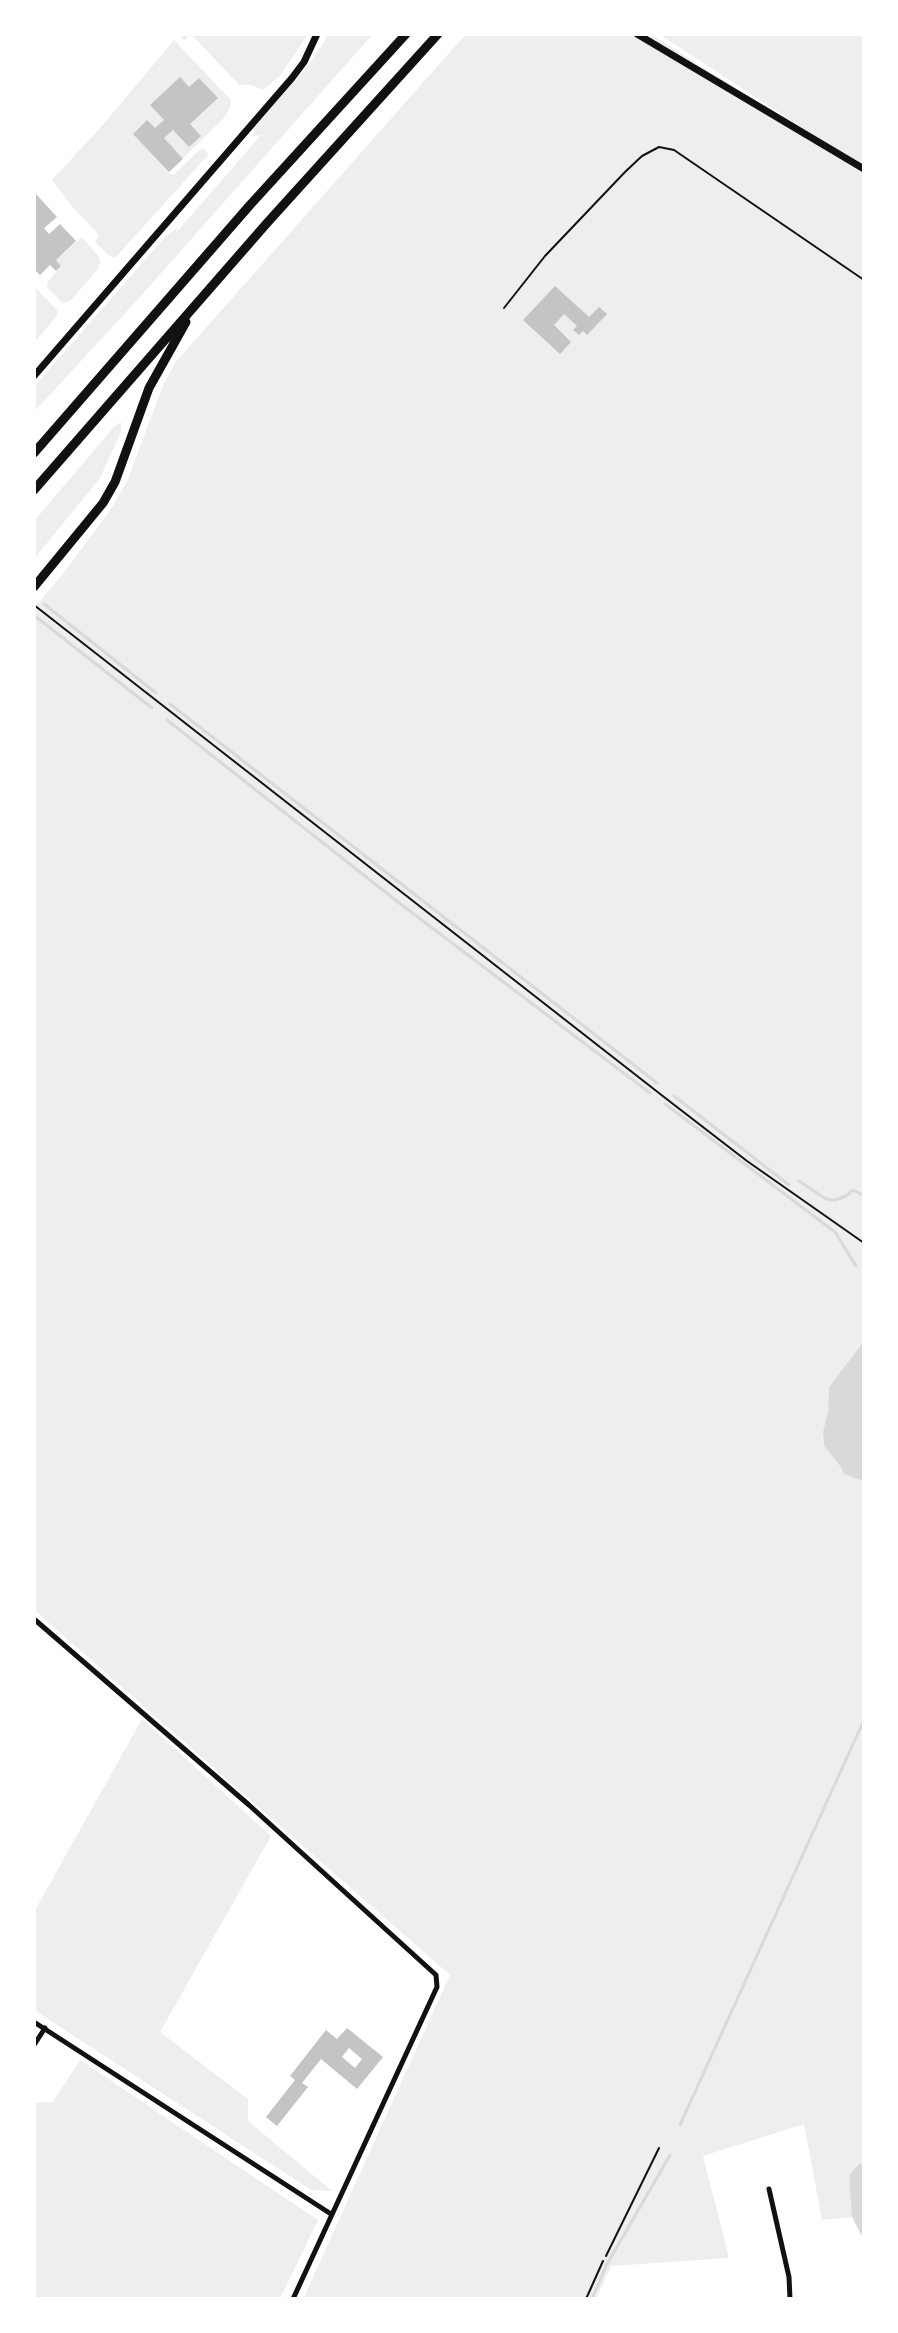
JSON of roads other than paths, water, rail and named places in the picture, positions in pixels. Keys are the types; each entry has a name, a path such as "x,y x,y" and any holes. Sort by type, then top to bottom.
{"highway":[{"path":"34,453 250,205 406,34"},
{"path":"34,490 197,301 438,34"},
{"path":"34,587 103,503 115,482 149,388 197,301"}],"main road":[{"path":"34,376 292,78 304,62 317,34"},
{"path":"637,34 864,169"}],"street":[{"path":"34,1619 433,1970 438,1979 293,2299"},
{"path":"34,2022 331,2214"},
{"path":"34,2045 45,2028"},
{"path":"769,2189 789,2277 790,2299"}],"lane":[{"path":"504,308 545,256 625,172 642,156 659,147 674,150 864,280"},
{"path":"586,2299 603,2261"}],"waterway":[{"path":"44,604 156,693"},
{"path":"35,616 152,708"},
{"path":"170,704 657,1083"},
{"path":"167,720 398,902 650,1093"},
{"path":"674,1096 789,1185"},
{"path":"665,1104 835,1232 856,1266"},
{"path":"799,1181 826,1199 835,1200 853,1190 863,1195"},
{"path":"680,2125 864,1720"},
{"path":"592,2299 606,2266 670,2155"}]}
